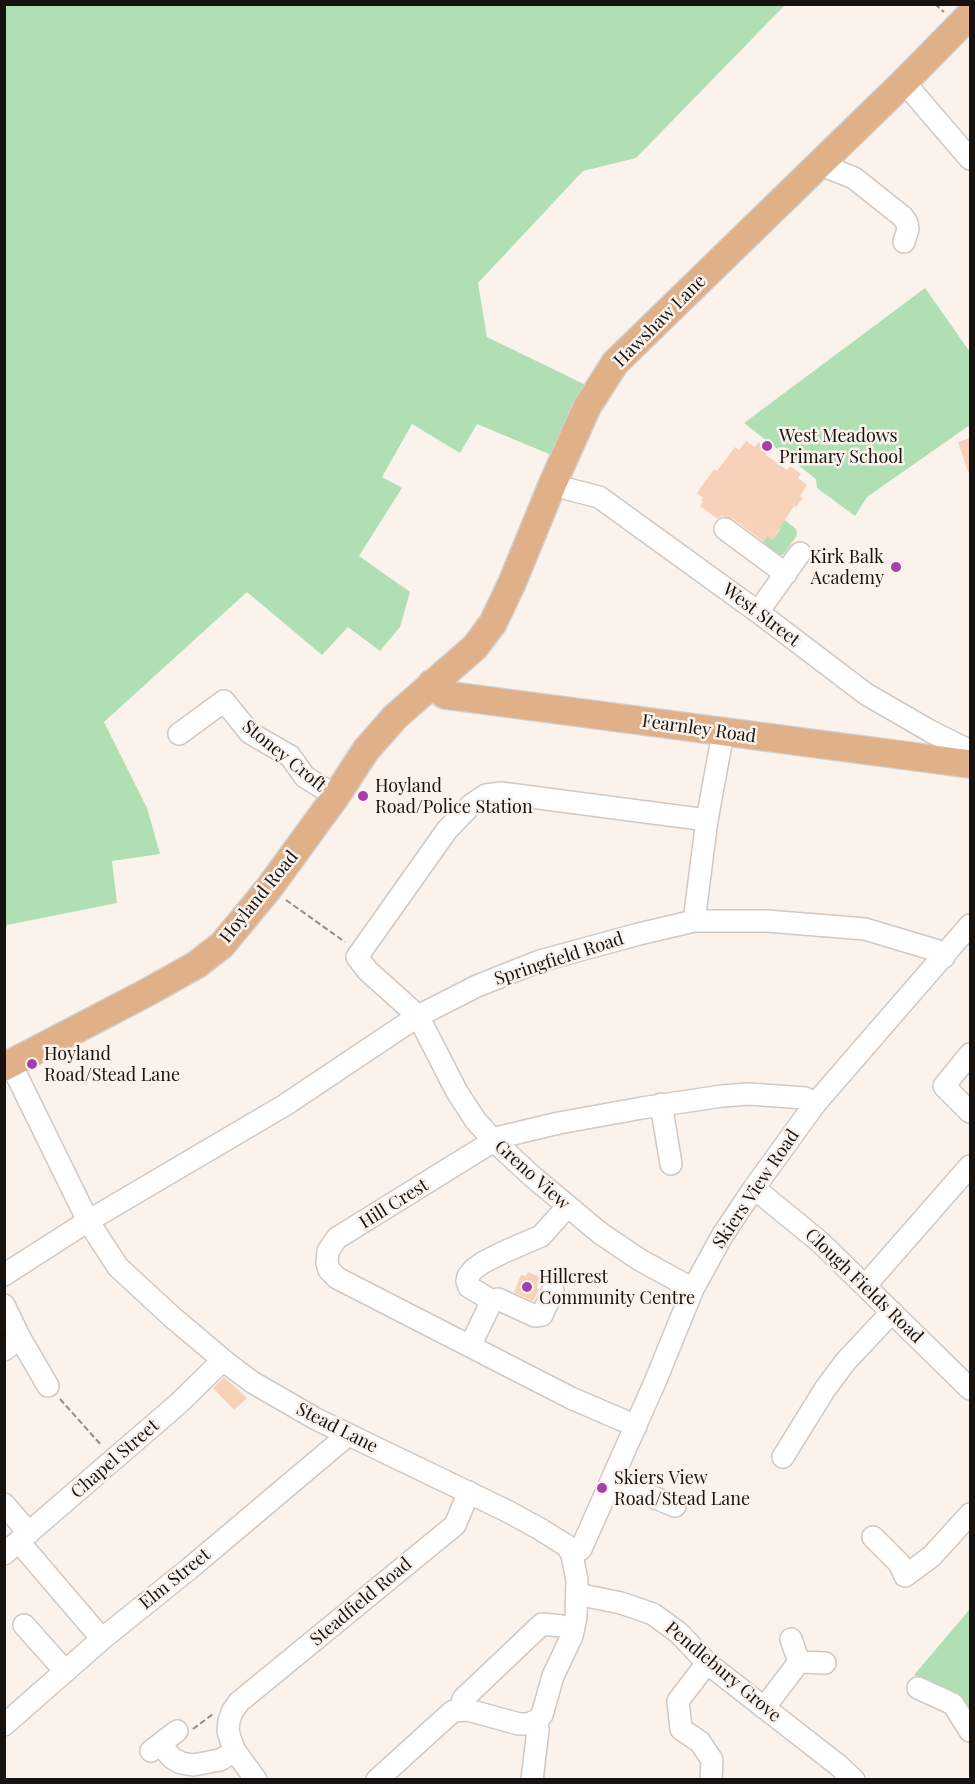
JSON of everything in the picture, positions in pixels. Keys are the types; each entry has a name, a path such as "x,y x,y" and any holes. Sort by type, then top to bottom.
{"main road":[{"name":"Hawshaw Lane","path":"431,684 475,647 493,623 587,407 615,363 970,15"},
{"name":"Fearnley Road","path":"431,684 445,695 970,764"},
{"name":"Hoyland Road","path":"8,1065 146,993 196,964 222,945 269,888 336,796 366,750 395,717 431,684"}],"street":[{"path":"904,82 970,159"},
{"path":"819,164 854,178 903,217 908,229 904,242"},
{"name":"West Street","path":"553,483 564,488 599,496 866,694 970,751"},
{"path":"725,529 786,574"},
{"path":"758,612 800,553"},
{"name":"Stoney Croft","path":"179,734 224,701 250,733 290,756 305,777 336,796"},
{"path":"694,921 707,820 723,733"},
{"path":"360,953 447,830 471,805 486,795 501,793 707,820"},
{"name":"Springfield Road","path":"4,1275 88,1221 285,1105 417,1017 477,986 540,962 694,921 767,921 865,928 935,951 944,957"},
{"name":"Skiers View Road","path":"572,1555 581,1549 636,1426 693,1289 722,1236 815,1104 970,926"},
{"name":"Greno View","path":"360,953 357,957 361,964 417,1017 457,1092 476,1121 494,1140 533,1178 600,1233 632,1255 693,1289"},
{"path":"970,1054 944,1086 970,1112"},
{"name":"Stead Lane","path":"8,1065 88,1221 118,1267 171,1317 252,1383 316,1419 469,1492 559,1539 572,1555"},
{"name":"Hill Crest","path":"636,1426 571,1398 337,1278 329,1270 328,1251 337,1238 500,1137 559,1123 661,1104 749,1094 805,1098 815,1104"},
{"path":"661,1104 671,1164"},
{"path":"865,1286 970,1166"},
{"name":"Clough Fields Road","path":"754,1188 820,1242 970,1389"},
{"path":"470,1346 490,1305 486,1297 469,1287 467,1281 474,1269 504,1252 541,1236 567,1206"},
{"path":"489,1301 498,1299 535,1316 542,1315 553,1290"},
{"path":"4,1305 12,1344 48,1386"},
{"path":"783,1457 825,1389 846,1361 891,1312"},
{"name":"Chapel Street","path":"18,1543 178,1404 223,1360"},
{"name":"Elm Street","path":"4,1725 102,1639 348,1435"},
{"path":"612,1480 675,1506"},
{"name":"Steadfield Road","path":"256,1779 235,1751 228,1731 232,1712 239,1702 455,1525 469,1492"},
{"path":"4,1504 18,1543 102,1639"},
{"path":"873,1537 899,1563 905,1576 932,1556 970,1514"},
{"path":"377,1779 453,1711 461,1709 519,1724 529,1724 542,1715 553,1676 572,1636 576,1617 577,1580 572,1555"},
{"name":"Pendlebury Grove","path":"577,1594 621,1603 653,1614 679,1633 707,1663 854,1779"},
{"path":"461,1709 463,1699 542,1624 561,1626"},
{"path":"24,1625 66,1671"},
{"path":"791,1639 799,1662"},
{"path":"799,1662 825,1663"},
{"path":"764,1708 799,1662"},
{"path":"707,1663 678,1701 681,1729 699,1742 712,1760 711,1779"},
{"path":"918,1688 953,1704 970,1731"},
{"path":"532,1779 538,1730 537,1720"},
{"path":"163,1742 172,1758 181,1763 194,1765 220,1760 235,1751"}],"path":[{"path":"269,888 360,953"},
{"path":"48,1386 102,1447"},
{"path":"163,1742 182,1737 229,1703 239,1702"}],"green space":[{"path":"5,5 785,5 636,158 583,171 478,283 487,337 592,388 561,459 477,424 460,453 412,424 382,477 402,488 359,556 410,592 400,627 380,651 348,627 322,655 247,592 104,722 147,808 160,854 112,861 117,903 7,925 5,932"},
{"path":"925,288 970,352 970,425 867,497 855,516 817,488 816,479 744,423"},
{"path":"785,520 796,529 797,535 784,554 779,556 762,544 767,536 773,539 780,529 776,526"},
{"path":"970,1609 970,1712 959,1694 914,1675"}],"building":[{"path":"970,438 970,471 968,472 958,442"},
{"path":"746,441 755,447 758,442 769,450 766,455 787,470 790,466 801,474 798,478 807,485 800,496 803,498 796,507 794,506 772,540 767,536 764,542 733,519 722,516 718,519 700,506 703,498 697,493 714,469 717,471 735,447 739,450"},
{"path":"528,1272 540,1277 537,1288 539,1289 533,1301 514,1292 521,1275 526,1276"},
{"path":"224,1377 247,1398 234,1410 213,1388"}],"place":[{"name":"West Meadows Primary School","path":"767,446"},
{"name":"Kirk Balk Academy","path":"896,567"},
{"name":"Hoyland Road/Police Station","path":"363,796"},
{"name":"Hoyland Road/Stead Lane","path":"32,1064"},
{"name":"Hillcrest Community Centre","path":"527,1287"},
{"name":"Skiers View Road/Stead Lane","path":"602,1488"}]}
